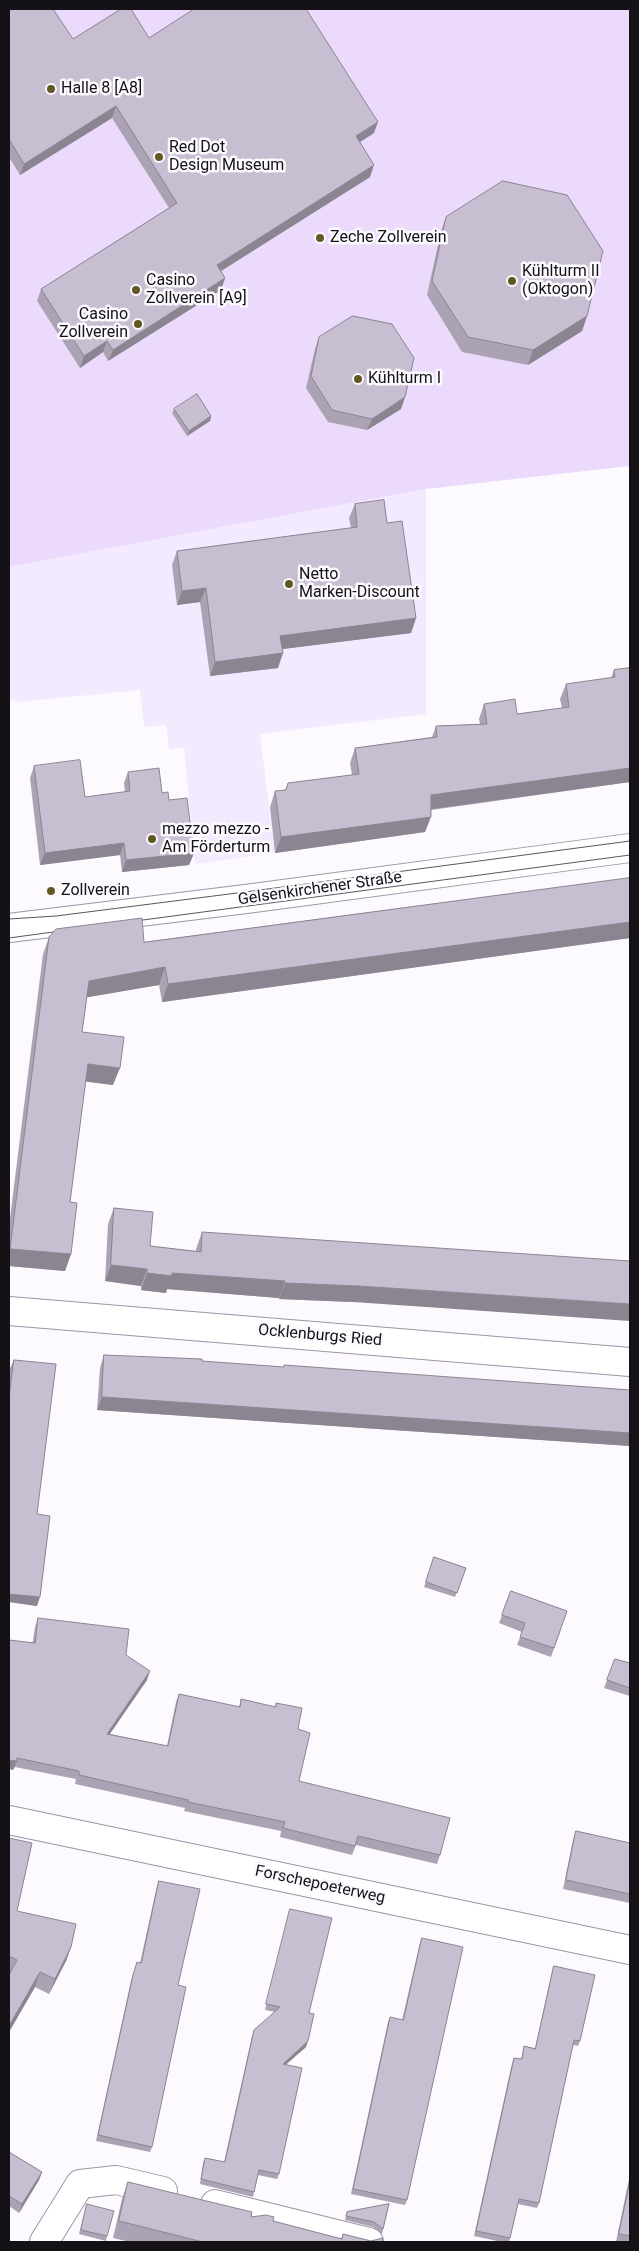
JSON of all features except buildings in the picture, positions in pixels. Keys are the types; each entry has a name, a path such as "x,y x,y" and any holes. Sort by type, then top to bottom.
{"street":[{"name":"Gelsenkirchener Straße","path":"9,928 256,898 630,848"},
{"name":"Ocklenburgs Ried","path":"9,1311 630,1362"},
{"name":"Forschepoeterweg","path":"9,1820 630,1950"},
{"path":"44,2242 80,2184 116,2180 368,2242"}],"shaded area":[{"name":"Zeche Zollverein","path":"9,9 630,9 630,466 426,489 9,567"},
{"path":"426,489 426,714 260,734 275,853 195,864 184,748 169,749 166,725 144,727 140,690 18,702 9,699 9,567"}],"tram line":[{"path":"9,919 56,916 630,841"},
{"path":"128,922 630,855"},
{"path":"9,938 68,930"}],"place":[{"name":"Halle 8 [A8]","path":"51,89"},
{"name":"Red Dot Design Museum","path":"159,157"},
{"name":"Zeche Zollverein","path":"320,238"},
{"name":"Kühlturm II (Oktogon)","path":"512,281"},
{"name":"Casino Zollverein [A9]","path":"136,290"},
{"name":"Casino Zollverein","path":"138,324"},
{"name":"Kühlturm I","path":"358,379"},
{"name":"Netto Marken-Discount","path":"289,584"},
{"name":"mezzo mezzo - Am Förderturm","path":"152,839"},
{"name":"Zollverein","path":"51,891"}]}
